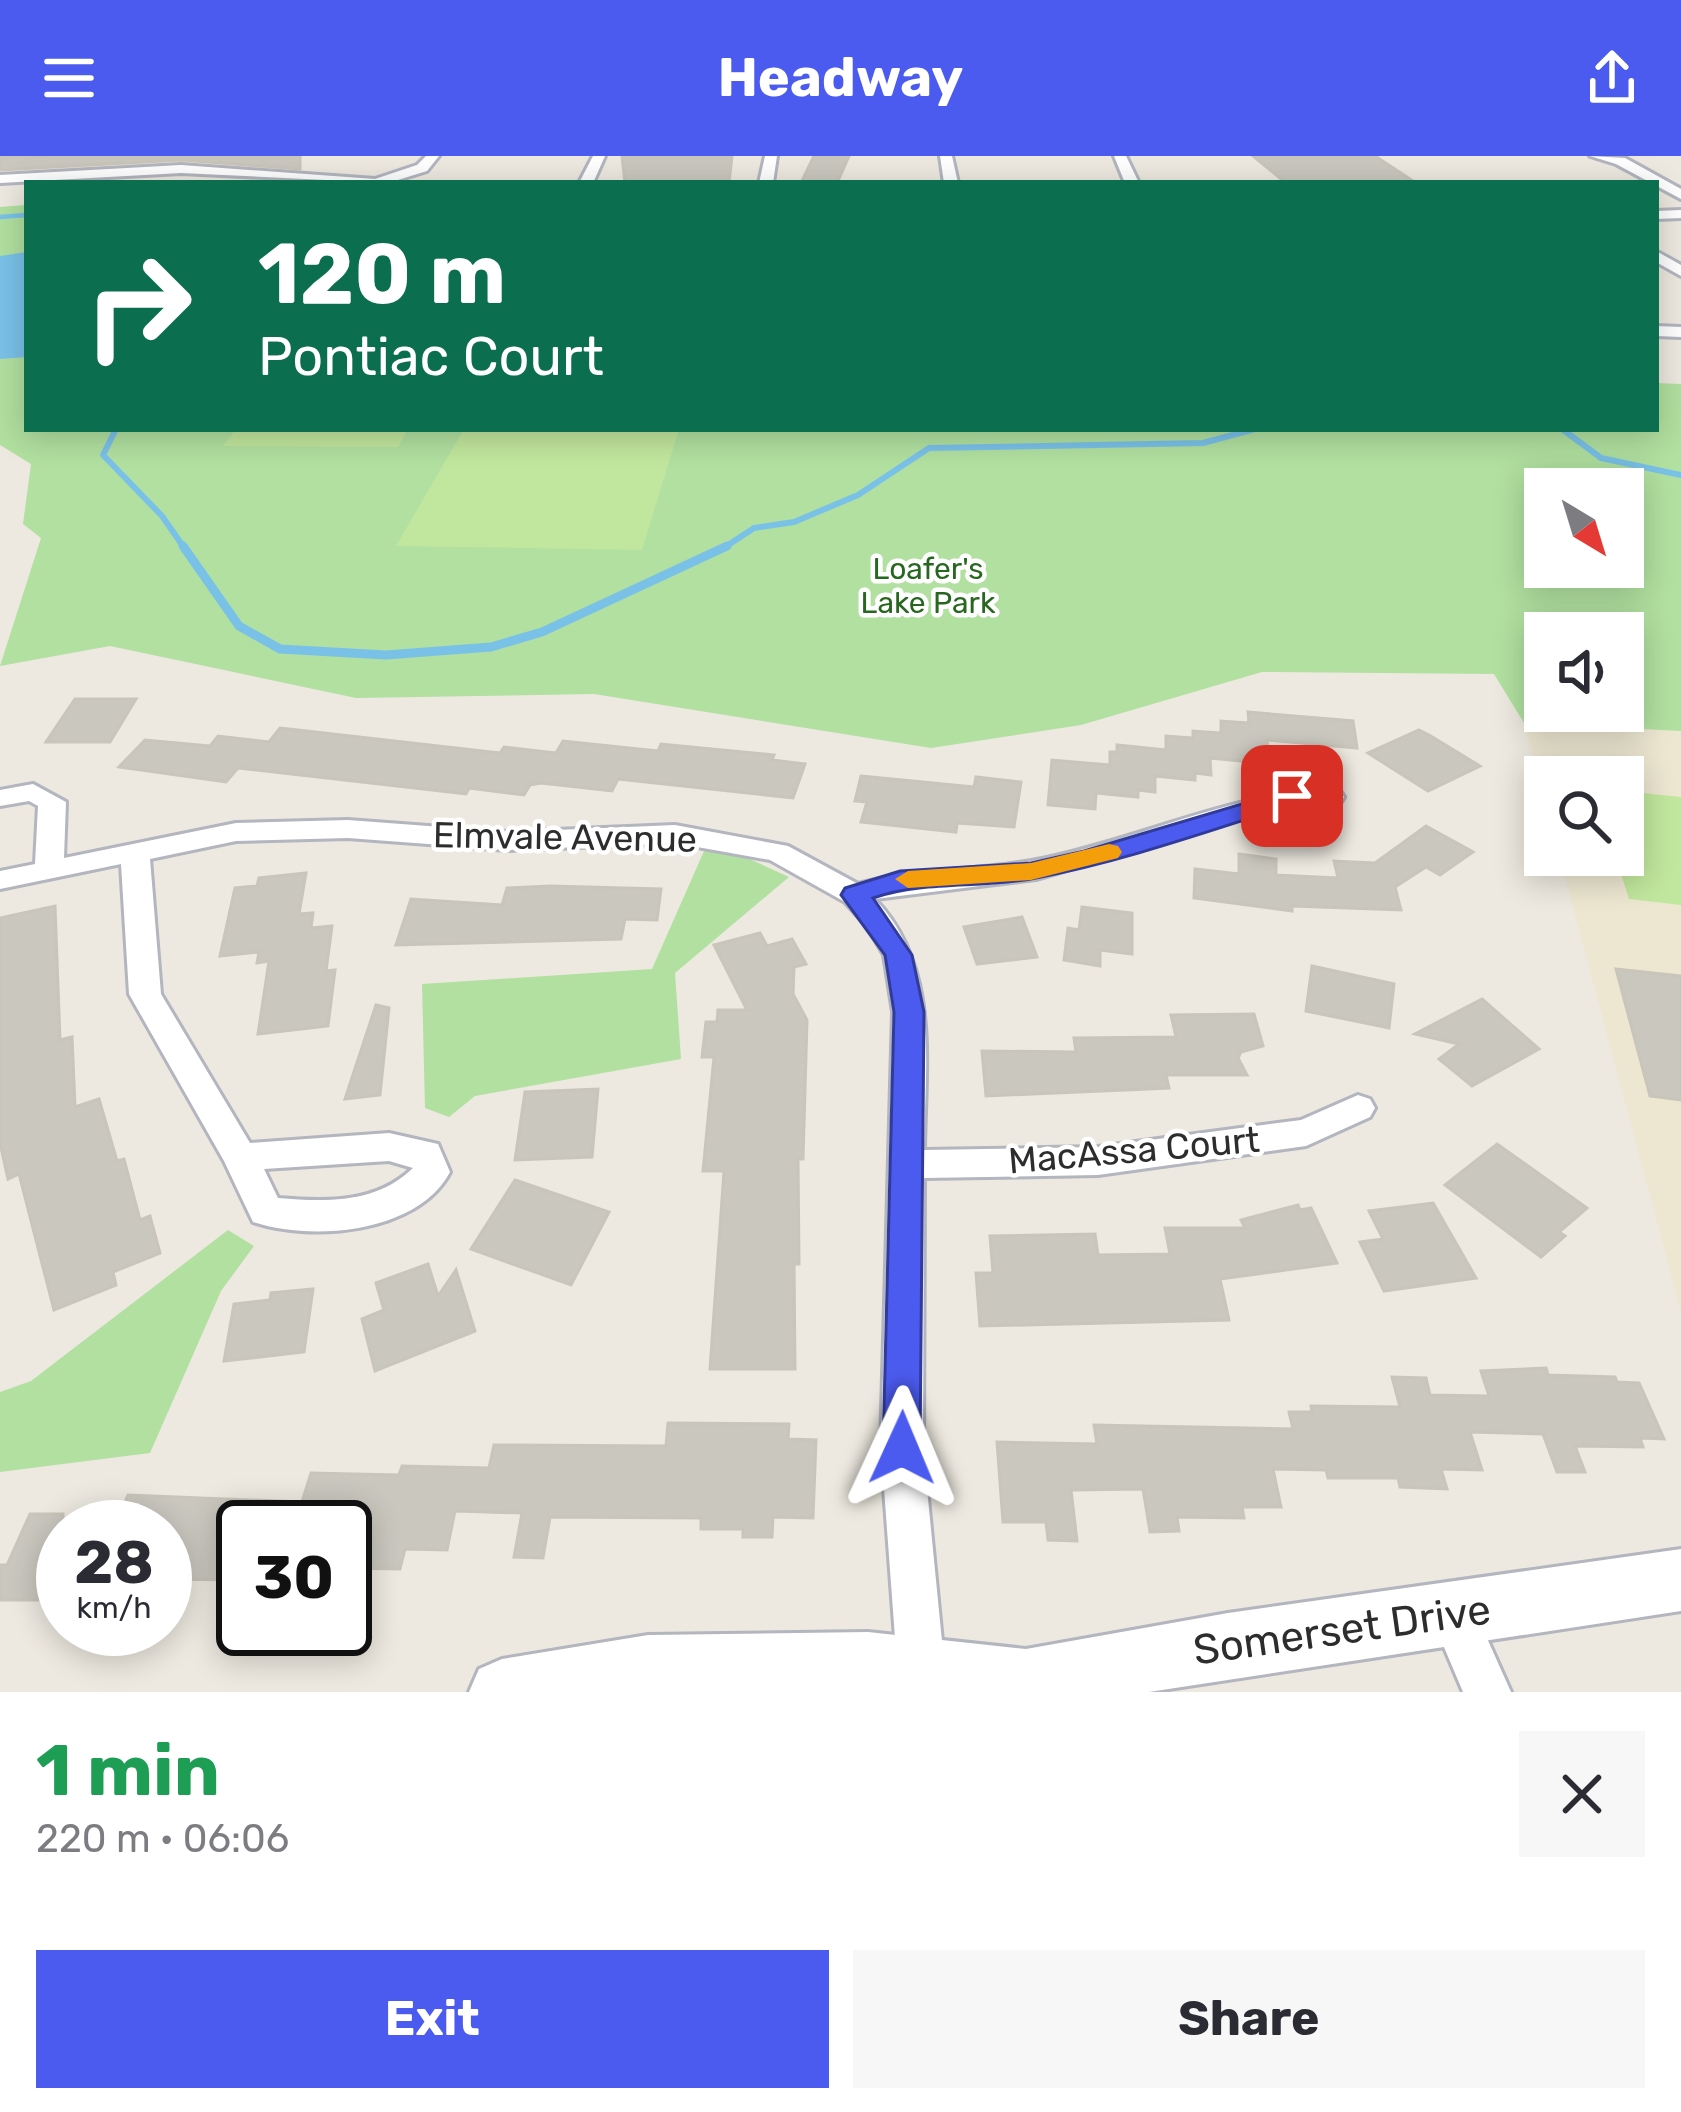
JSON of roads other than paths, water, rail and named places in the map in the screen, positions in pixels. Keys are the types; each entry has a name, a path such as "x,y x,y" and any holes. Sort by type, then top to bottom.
{"street":[{"path":"94,173 99,156"},
{"path":"249,172 266,156"},
{"path":"388,180 422,168 433,156"},
{"path":"1596,156 1620,161 1654,180"},
{"path":"0,179 249,172 344,180"},
{"path":"0,798 33,792 52,802 49,870"},
{"path":"855,895 900,880 1031,871 1088,859 1258,804 1292,796 1330,797"},
{"name":"Elmvale Avenue","path":"0,880 259,832 347,829 508,841 675,834 778,852 855,895 878,920 898,955 909,1012 902,1448 923,1682"},
{"path":"135,853 146,994 240,1156 266,1212 326,1218 410,1198 432,1172 426,1154 389,1147 240,1156"},
{"name":"MacAssa Court","path":"904,1164 1098,1161 1306,1133 1358,1108"},
{"name":"Somerset Drive","path":"502,1692 648,1668 868,1666 923,1682 1026,1682 1228,1646 1681,1580"},
{"path":"1453,1614 1487,1692"}],"water":[{"path":"24,252 24,357 0,359 0,256"}],"waterway":[{"path":"0,217 24,215"},
{"path":"114,432 103,455 162,516 185,549"},
{"path":"726,547 754,528 794,522 858,495 929,448 1203,443 1244,432"},
{"path":"1566,432 1601,458 1681,475"},
{"path":"183,546 239,626 280,649 386,655 491,647 542,632 726,547"},
{"path":"722,549 726,547"}],"park label":[{"name":"Loafer's Lake Park","path":"928,586"}]}
